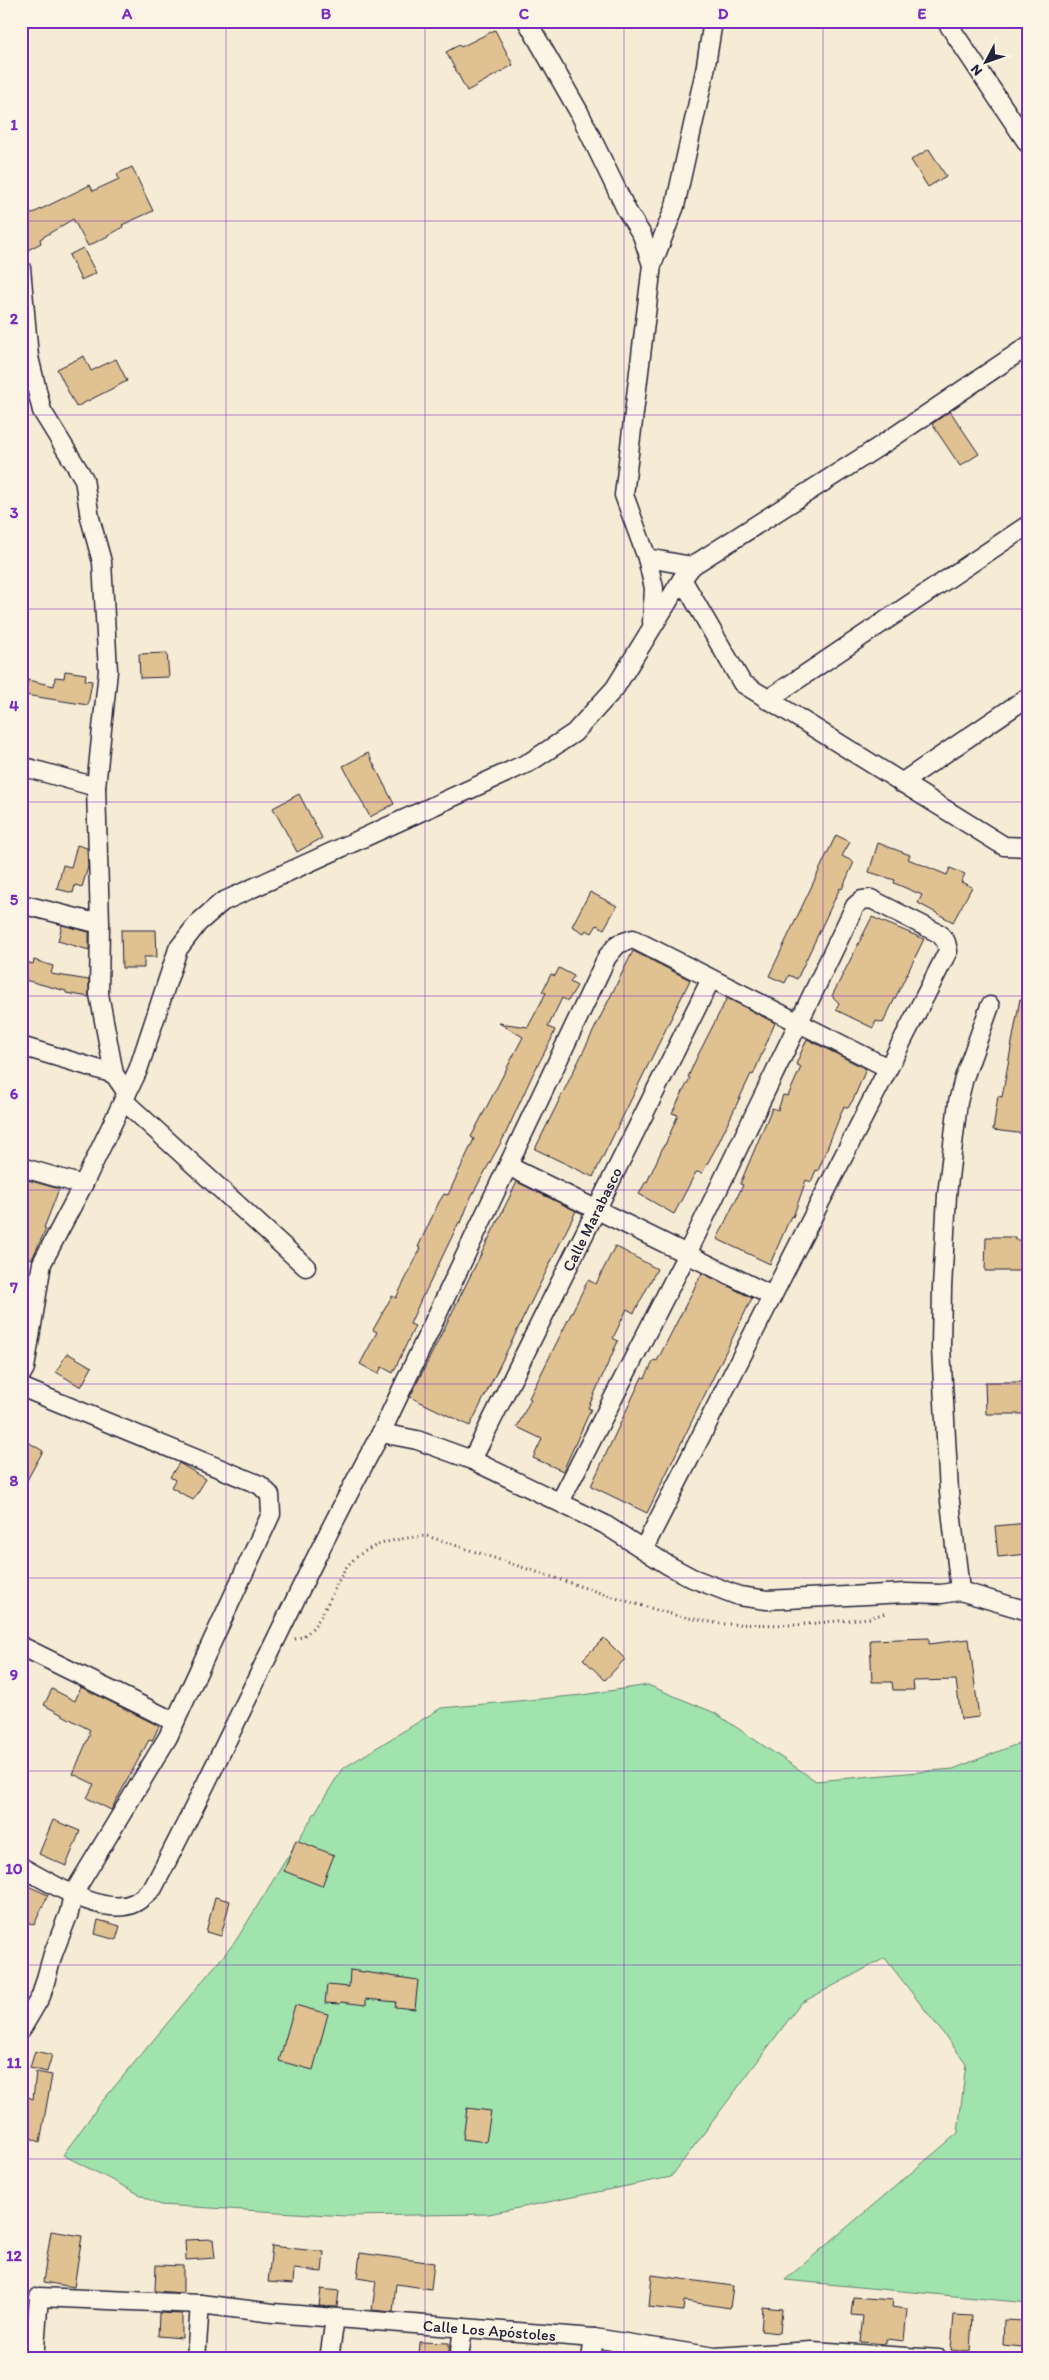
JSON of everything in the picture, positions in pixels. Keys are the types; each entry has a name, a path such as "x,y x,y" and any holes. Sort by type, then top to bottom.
{"street":[{"path":"527,21 579,112 627,212 642,235 652,265"},
{"path":"652,625 654,588 647,558 624,495 652,265 675,206 713,21"},
{"path":"946,21 1028,144"},
{"path":"21,268 29,357 42,411 84,479 90,518 102,562 108,671 96,787 100,924 99,994 114,1074 126,1097 306,1267"},
{"path":"21,1374 24,1368 42,1263 126,1097 138,1070 178,949 198,922 222,902 530,762 574,733 615,688 652,625 687,572 883,444 1028,346"},
{"path":"768,700 1028,525"},
{"path":"647,558 687,572 742,683 1004,846 1028,847"},
{"path":"901,783 1028,697"},
{"path":"21,766 96,787"},
{"path":"560,1502 687,1254 855,906 862,900 871,899 940,934 946,942 948,951 644,1548"},
{"path":"21,904 100,924"},
{"path":"21,1867 73,1894 112,1907 134,1903 152,1888 230,1736 352,1485 380,1433 607,957 618,944 633,939 888,1068"},
{"name":"Calle Marabasco","path":"472,1460 598,1210 711,979"},
{"path":"960,1592 949,1492 941,1348 942,1288 947,1195 958,1102 964,1078 990,1006"},
{"path":"21,1046 114,1074"},
{"path":"508,1166 772,1296"},
{"path":"21,1167 83,1185"},
{"path":"21,1387 260,1485 270,1495 271,1514 175,1722 73,1894 69,1913 53,1954 41,1996 21,2030"},
{"path":"380,1433 417,1440 472,1460 604,1524 644,1548 666,1564 692,1578 739,1596 767,1600 960,1592 1028,1611"},
{"path":"21,1646 175,1722"},
{"name":"Calle Los Apóstoles","path":"34,2359 39,2297 200,2304 335,2318 594,2338 715,2358 812,2351 859,2356 939,2359"},
{"path":"196,2359 200,2304"},
{"path":"329,2359 335,2318"},
{"path":"459,2359 463,2328"},
{"path":"591,2359 594,2338"}],"path":[{"path":"276,1638 288,1641 300,1638 310,1632 350,1562 364,1552 402,1538 427,1536 619,1599 678,1616 721,1624 797,1625 869,1618 884,1614 895,1607 906,1593"}],"green space":[{"path":"648,1685 715,1713 816,1781 953,1769 1028,1740 1028,2303 785,2280 958,2133 966,2063 885,1958 801,2003 671,2177 489,2214 346,2216 160,2205 63,2155 100,2104 235,1942 342,1769 441,1708 583,1695"}],"building":[{"path":"495,30 513,65 467,91 446,52 459,45 461,47"},
{"path":"929,149 946,176 928,187 911,160"},
{"path":"132,167 153,211 122,225 123,227 88,246 73,219 40,239 41,243 26,251 21,241 21,219 90,185 93,191 119,179 117,174"},
{"path":"83,248 96,273 81,280 69,255"},
{"path":"84,356 91,371 116,359 127,381 76,407 57,369"},
{"path":"950,411 979,454 960,466 932,424"},
{"path":"167,653 169,677 140,678 139,654"},
{"path":"65,671 86,674 85,680 92,681 88,705 25,695 28,680 54,686 55,677 64,678"},
{"path":"368,753 394,804 370,817 343,766"},
{"path":"299,794 322,838 297,852 273,808"},
{"path":"836,835 850,842 842,856 854,862 797,979 789,975 785,983 769,976"},
{"path":"878,843 910,855 908,859 947,875 950,868 965,874 961,882 972,887 953,922 918,903 922,895 894,883 895,880 869,872"},
{"path":"77,845 87,848 88,867 82,887 75,885 73,893 57,889 63,865 71,867"},
{"path":"590,892 617,906 604,929 597,925 592,933 586,930 584,933 572,926"},
{"path":"872,917 924,939 883,1023 876,1021 873,1028 836,1010 839,1003 832,996"},
{"path":"62,925 89,932 89,950 58,941"},
{"path":"121,930 156,930 157,957 144,957 144,968 122,968"},
{"path":"633,951 690,980 593,1177 535,1149"},
{"path":"34,960 53,966 51,974 89,980 89,997 66,993 66,991 21,979 21,961 33,964"},
{"path":"559,968 574,976 570,982 577,986 568,1001 562,998 548,1027 555,1030 551,1040 505,1135 471,1197 461,1223 459,1222 423,1295 410,1324 415,1326 393,1373 382,1367 378,1374 360,1364 377,1332 373,1330 392,1296 396,1298 421,1248 418,1247 439,1202 444,1194 448,1195 474,1139 471,1137 523,1037 499,1023 528,1027 546,993 542,992 551,974 555,976"},
{"path":"727,998 775,1023 753,1075 751,1074 717,1146 702,1173 696,1172 674,1214 639,1194 665,1145 678,1115 672,1113 690,1078 688,1077 696,1059"},
{"path":"1020,999 1028,1000 1028,1119 1026,1134 993,1130 998,1096 1002,1097"},
{"path":"807,1039 866,1069 854,1098 848,1108 844,1106 818,1171 816,1170 811,1182 806,1180 793,1217 791,1216 770,1264 717,1239 743,1185 740,1184 772,1108 778,1110 783,1095 788,1096 801,1067 796,1064"},
{"path":"28,1180 59,1189 44,1228 46,1229 32,1259 21,1254 21,1198"},
{"path":"517,1182 576,1211 470,1426 410,1397"},
{"path":"986,1237 1015,1237 1015,1240 1028,1240 1028,1271 985,1271"},
{"path":"615,1246 657,1269 634,1313 627,1309 613,1338 618,1341 588,1408 591,1409 563,1471 533,1458 542,1439 517,1427 531,1399 529,1398 588,1280 596,1284"},
{"path":"702,1273 752,1298 647,1513 591,1486 642,1377 645,1378 654,1360 657,1361"},
{"path":"67,1353 92,1367 81,1387 56,1372"},
{"path":"985,1382 1028,1382 1028,1414 986,1414"},
{"path":"21,1438 43,1451 21,1491"},
{"path":"179,1463 206,1479 193,1500 171,1487 175,1480 170,1477"},
{"path":"1028,1523 1028,1554 998,1557 995,1526"},
{"path":"604,1638 625,1659 605,1680 583,1659"},
{"path":"929,1638 929,1644 969,1639 979,1717 961,1719 956,1680 913,1681 914,1690 893,1690 892,1682 872,1682 870,1640"},
{"path":"81,1687 159,1726 152,1741 149,1740 111,1810 87,1798 94,1784 73,1774 90,1730 44,1705 52,1689 75,1701"},
{"path":"53,1820 80,1831 66,1866 39,1854"},
{"path":"296,1840 334,1855 322,1886 284,1871"},
{"path":"28,1886 48,1895 34,1925 21,1919 21,1902"},
{"path":"215,1897 230,1901 221,1936 206,1932"},
{"path":"98,1920 120,1926 116,1940 95,1934"},
{"path":"350,1970 418,1980 415,2009 395,2007 396,2002 366,1999 366,2005 341,2002 340,2004 325,2003 327,1985 349,1987"},
{"path":"295,2005 328,2014 313,2070 279,2061"},
{"path":"35,2051 52,2055 47,2072 30,2068"},
{"path":"36,2072 52,2075 40,2142 21,2134 21,2094 33,2099"},
{"path":"467,2108 491,2111 486,2142 463,2139"},
{"path":"51,2231 82,2236 74,2287 43,2282"},
{"path":"213,2239 215,2258 186,2260 185,2240"},
{"path":"272,2246 324,2252 322,2272 294,2269 293,2284 268,2282"},
{"path":"360,2253 434,2263 431,2289 396,2284 393,2312 372,2310 376,2281 357,2278"},
{"path":"156,2265 183,2266 183,2293 155,2291"},
{"path":"652,2275 733,2286 730,2308 684,2301 683,2311 649,2307"},
{"path":"321,2289 339,2291 337,2307 319,2306"},
{"path":"853,2297 893,2300 892,2307 907,2309 904,2341 886,2339 886,2344 860,2342 863,2316 851,2315"},
{"path":"763,2307 782,2309 780,2333 761,2331"},
{"path":"159,2313 182,2314 182,2338 158,2336"},
{"path":"954,2315 972,2316 970,2352 951,2350"},
{"path":"1004,2320 1024,2321 1022,2347 1003,2345"},
{"path":"420,2342 449,2343 449,2359 419,2357"}]}
